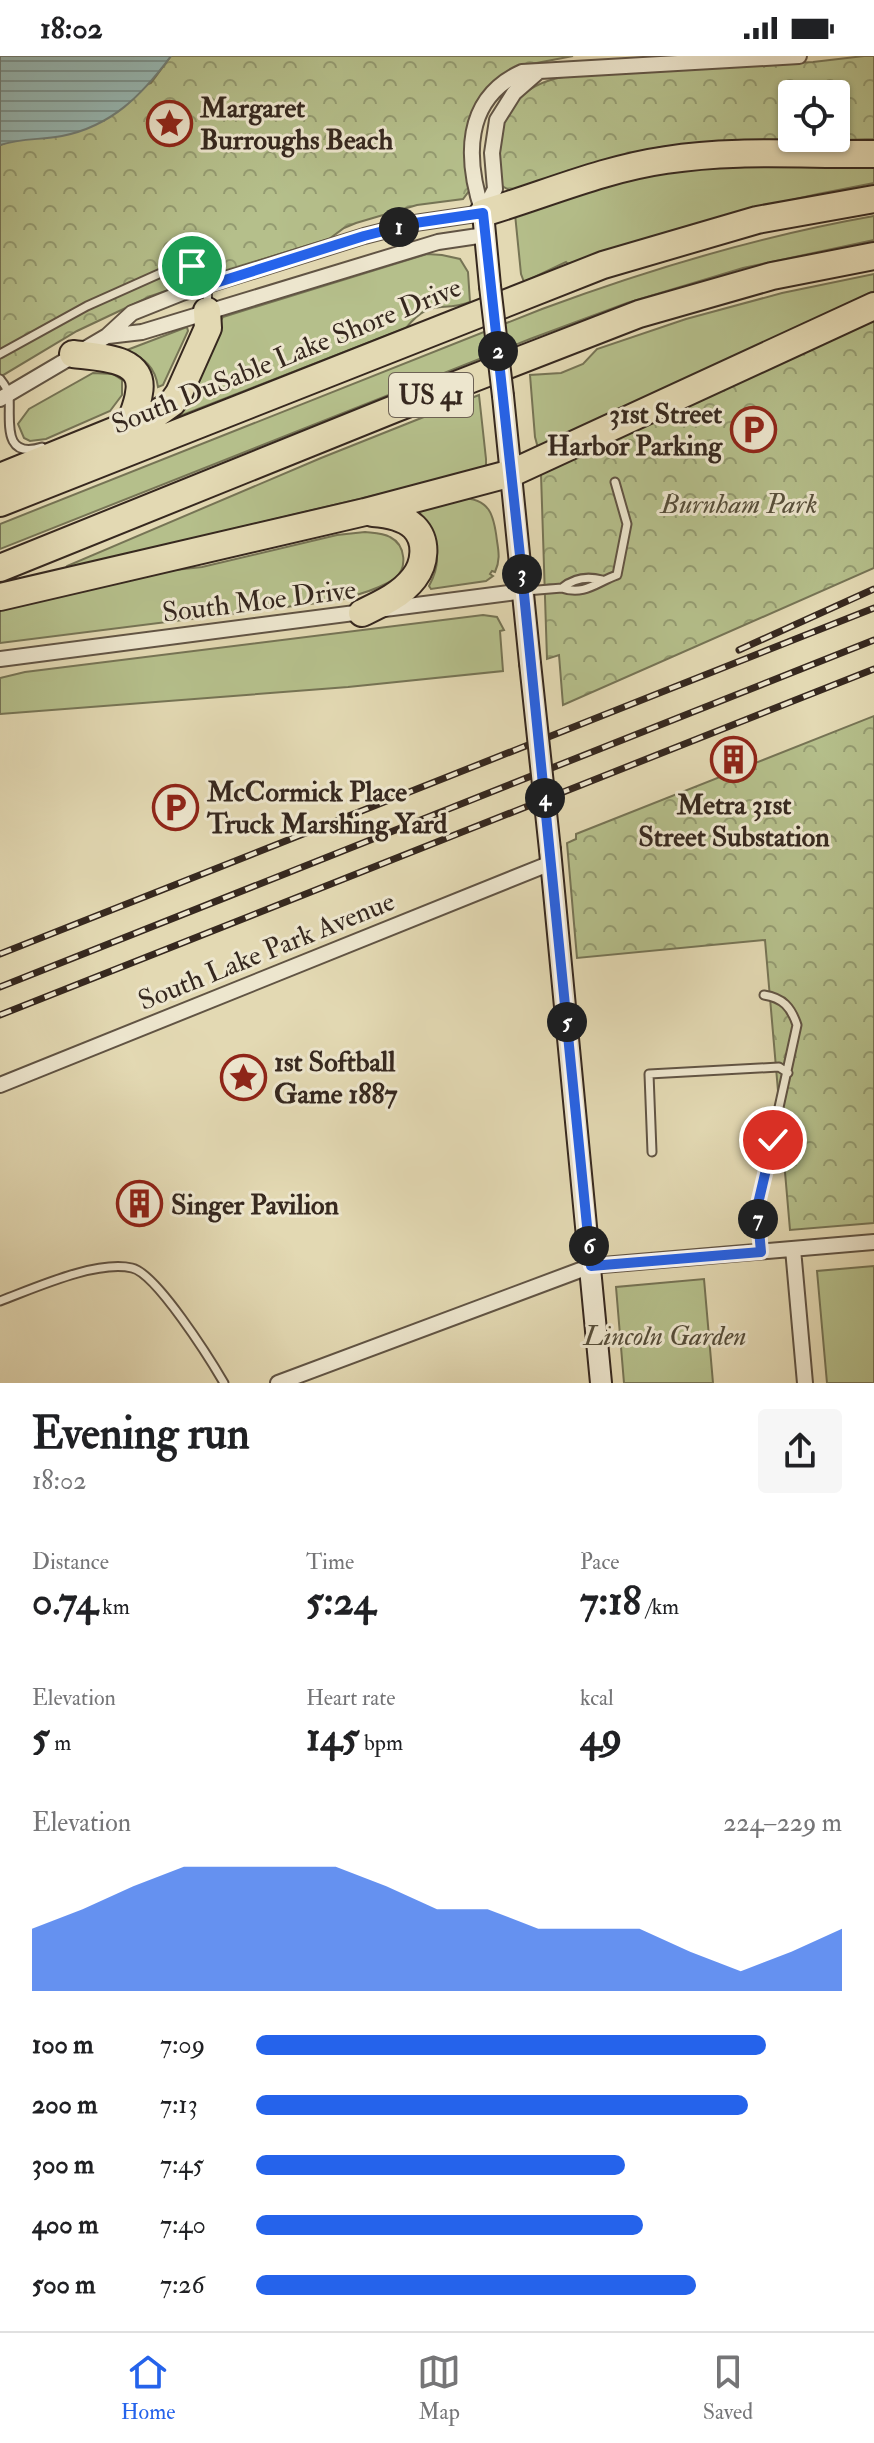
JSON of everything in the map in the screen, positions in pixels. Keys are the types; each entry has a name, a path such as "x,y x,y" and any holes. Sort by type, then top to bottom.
{"highway":[{"path":"484,224 611,172 663,160 698,155 874,154"},
{"name":"South DuSable Lake Shore Drive","path":"0,503 603,265 757,220 874,199"},
{"name":"US 41","path":"0,568 639,314 772,276 874,256"},
{"path":"0,477 158,413 172,403 208,328 208,298"},
{"path":"0,597 365,512 512,473 874,306"},
{"path":"73,354 111,359 134,370 140,390 130,424"},
{"path":"362,613 404,589 421,568 424,553 414,526 400,518 365,512"}],"main road":[{"path":"484,224 551,857 601,1383"}],"street":[{"path":"484,224 473,164 477,113 494,90 510,77 522,72 538,72 585,62 799,56"},
{"path":"484,224 495,189 492,153 497,120 514,93 538,72"},
{"path":"4,395 107,336 132,313 208,298 438,242 484,224"},
{"path":"107,336 142,332 208,298 402,226 484,224"},
{"name":"South Moe Drive","path":"0,659 524,591"},
{"name":"South Lake Park Avenue","path":"0,1085 551,857"},
{"path":"284,1382 591,1266 874,1242"},
{"path":"793,1249 805,1383"}],"lane":[{"path":"0,354 76,311 181,264 192,266 202,274 208,298"},
{"path":"0,379 11,439 26,449 50,444"},
{"path":"64,439 95,439"},
{"path":"524,591 562,588 570,581 582,578 602,580 617,575 627,524 615,482"},
{"path":"761,1252 757,1208 797,1025 786,1003 764,995"},
{"path":"652,1152 649,1074 779,1067 788,1073"},
{"path":"0,1301 88,1271 115,1266 136,1268 173,1306 224,1383"}],"green space":[{"path":"171,56 573,56 521,66 489,89 469,191 463,199 417,205 356,223 329,239 151,296 77,331 0,377 0,145 151,83"},
{"path":"874,56 874,139 850,140 850,80 778,80 778,142 661,147 511,191 502,186 498,144 505,117 521,96 531,89 569,76"},
{"path":"874,161 874,183 681,228 568,264 566,262 524,282 521,274 515,214 660,169"},
{"path":"874,216 874,240 743,268 627,303 0,549 0,524 542,309 706,255 789,233"},
{"path":"427,254 460,259 468,272 470,302 422,312 406,328 154,426 223,317"},
{"path":"874,274 874,296 538,448 530,375 561,373 583,364 597,349 686,319 782,293"},
{"name":"Burnham Park","path":"874,316 874,568 563,705 559,655 547,659 541,474"},
{"path":"187,327 188,331 163,385 158,387 148,364 127,350"},
{"path":"93,373 113,374 122,380 122,395 110,411 46,439 30,441 24,438 18,424 29,409"},
{"path":"479,395 486,459 486,465 481,470 65,569 321,458"},
{"path":"460,498 478,501 489,510 496,532 497,568 486,581 431,589 429,586 437,555 414,509"},
{"path":"365,532 384,535 395,541 402,551 402,569 388,583 341,600 0,643 0,610 148,573 202,567 337,535"},
{"path":"483,615 497,617 504,630 500,631 503,671 348,687 0,714 0,678 25,672"},
{"path":"874,716 874,1223 790,1230 765,940 577,958 567,843 576,839 576,834"},
{"path":"874,1266 874,1383 827,1383 817,1271"},
{"name":"Lincoln Garden","path":"704,1279 713,1383 624,1383 616,1287"}],"water":[{"path":"0,56 171,56 137,96 96,125 62,136 0,145"}],"railway":[{"path":"739,650 874,589"},
{"path":"0,954 874,608"},
{"path":"0,987 874,640"},
{"path":"0,1015 874,669"}],"place":[{"name":"Margaret Burroughs Beach","path":"169,123"},
{"name":"31st Street Harbor Parking","path":"753,429"},
{"name":"Metra 31st Street Substation","path":"734,760"},
{"name":"McCormick Place Truck Marshing Yard","path":"176,807"},
{"name":"1st Softball Game 1887","path":"243,1077"},
{"name":"Singer Pavilion","path":"140,1204"}],"route":[{"path":"192,266 209,285 364,236 415,223 483,213 591,1266 761,1252 757,1208 773,1140"}]}
